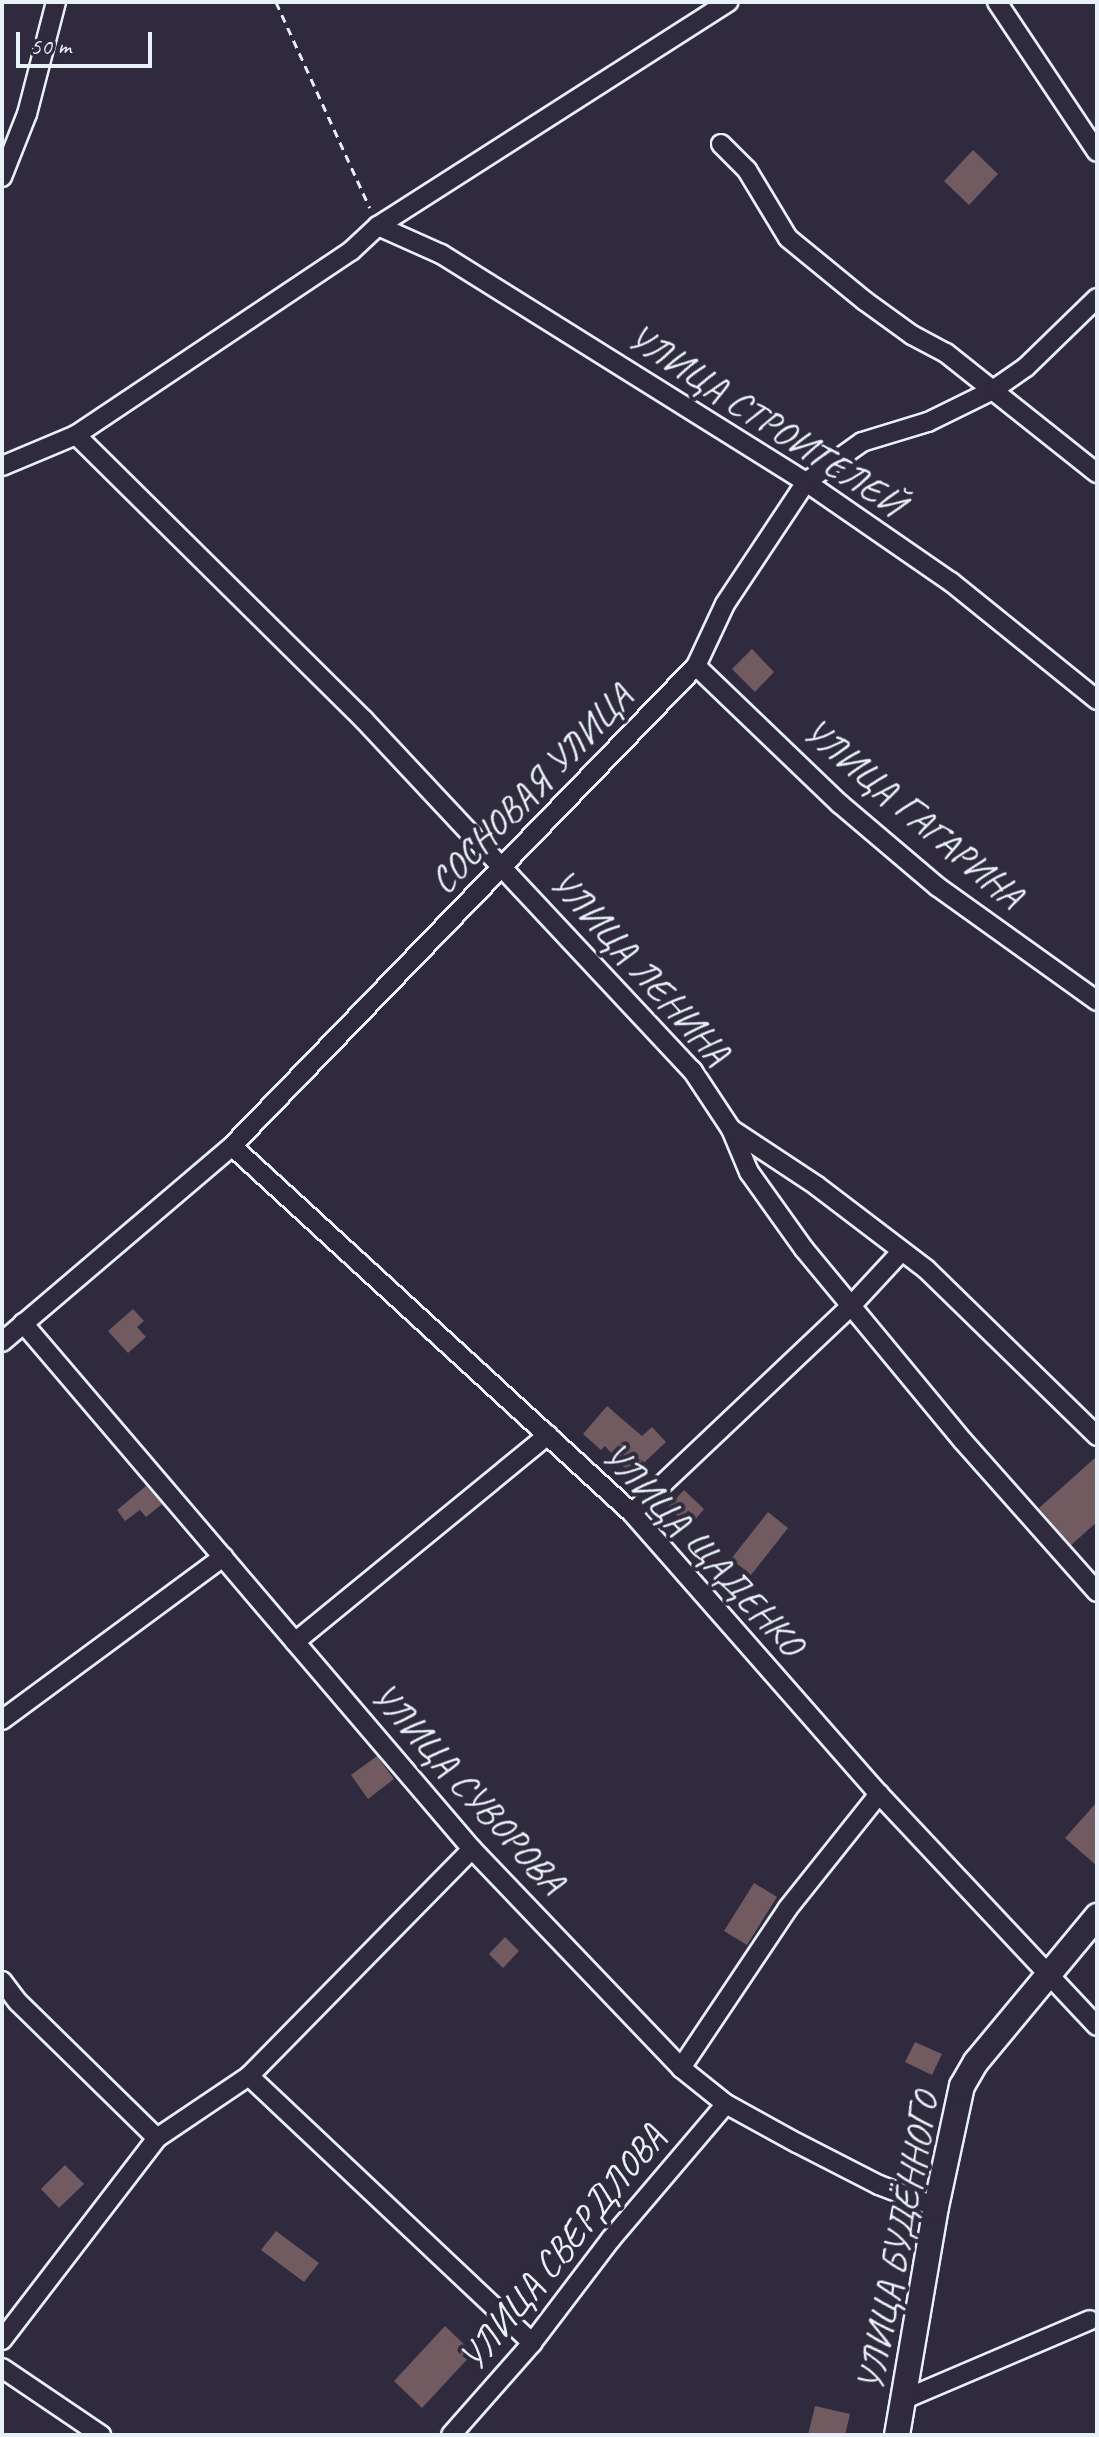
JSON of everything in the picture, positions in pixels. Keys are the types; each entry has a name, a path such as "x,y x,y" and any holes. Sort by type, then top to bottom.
{"main road":[{"name":"УЛИЦА БУДЁННОГО","path":"897,2435 936,2207 962,2086 976,2062 1046,1973 1097,1916"}],"street":[{"path":"2,177 27,114 56,2"},
{"path":"2,466 76,435 351,251 378,226 728,2"},
{"path":"997,2 1097,152"},
{"path":"721,144 747,170 788,238 865,301 912,335 946,353 1097,473"},
{"name":"УЛИЦА СТРОИТЕЛЕЙ","path":"378,226 441,254 806,482 951,582 1097,700"},
{"name":"СОСНОВАЯ УЛИЦА","path":"2,1342 232,1146 696,666 725,604 806,482 862,442 928,422 993,390 1026,367 1097,298"},
{"name":"УЛИЦА ЛЕНИНА","path":"76,435 364,720 692,1070 731,1129 739,1153 767,1199 850,1307 1097,1592"},
{"name":"УЛИЦА ГАГАРИНА","path":"696,666 840,804 938,887 1097,1001"},
{"path":"731,1129 817,1186 952,1292 1097,1436"},
{"name":"УЛИЦА ЩАДЕНКО","path":"232,1146 632,1513 879,1794 1097,2026"},
{"path":"632,1513 850,1307 901,1252"},
{"name":"УЛИЦА СУВОРОВА","path":"23,1323 472,1849 681,2068 726,2104 879,2185 936,2207"},
{"path":"295,1642 548,1435"},
{"path":"2,1720 223,1557"},
{"path":"681,2068 788,1908 879,1794"},
{"path":"2,2340 157,2138 249,2076 472,1849"},
{"path":"2,1981 18,2002 157,2138"},
{"path":"249,2076 532,2343"},
{"name":"УЛИЦА СВЕРДЛОВА","path":"451,2435 532,2343 611,2239 726,2104"},
{"path":"905,2399 1090,2320"},
{"path":"2,2368 101,2435"}],"path":[{"path":"276,2 378,226"}],"building":[{"path":"973,150 998,174 969,205 944,181"},
{"path":"752,649 774,672 755,692 732,669"},
{"path":"133,1309 144,1321 137,1327 146,1337 128,1353 108,1331"},
{"path":"607,1406 642,1436 652,1427 666,1442 631,1475 605,1446 601,1450 583,1434"},
{"path":"1097,1456 1097,1522 1071,1545 1039,1508"},
{"path":"146,1486 162,1504 146,1517 140,1510 125,1521 117,1510"},
{"path":"684,1490 704,1509 689,1527 668,1507"},
{"path":"768,1512 788,1528 751,1575 731,1559"},
{"path":"377,1756 394,1779 368,1799 351,1775"},
{"path":"1097,1802 1097,1866 1065,1838"},
{"path":"754,1883 777,1897 747,1945 724,1931"},
{"path":"505,1937 519,1951 503,1968 489,1954"},
{"path":"915,2042 942,2054 932,2075 905,2062"},
{"path":"65,2165 84,2184 59,2208 41,2189"},
{"path":"276,2231 319,2263 304,2282 261,2250"},
{"path":"445,2326 473,2353 422,2408 394,2381"},
{"path":"815,2406 850,2414 845,2435 808,2435"}]}
